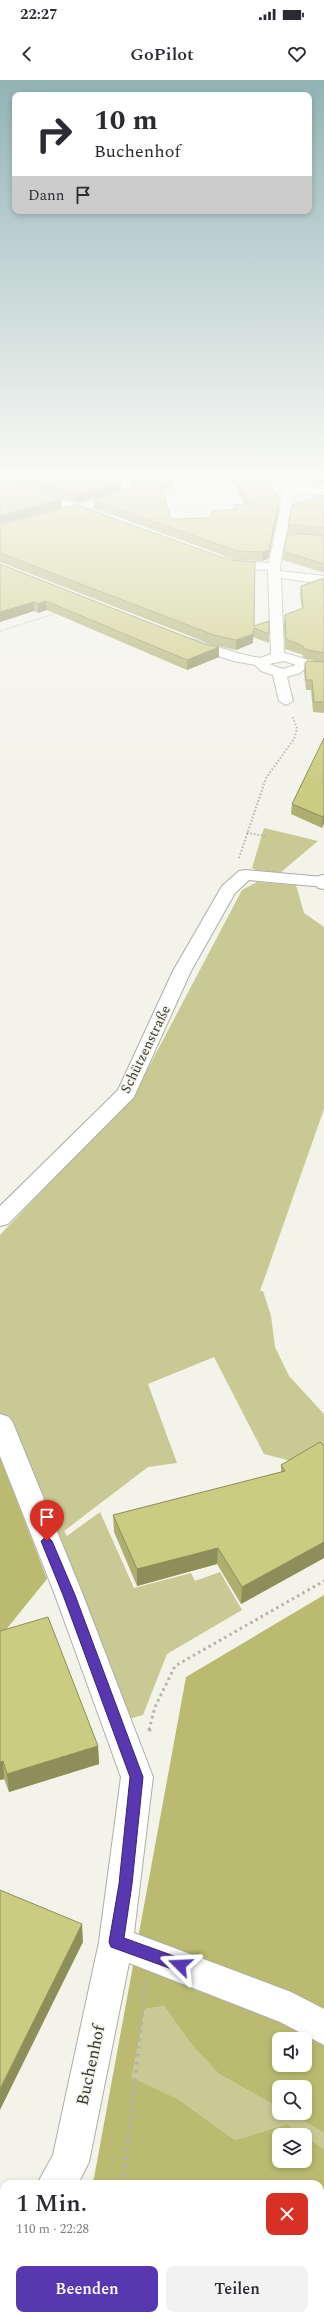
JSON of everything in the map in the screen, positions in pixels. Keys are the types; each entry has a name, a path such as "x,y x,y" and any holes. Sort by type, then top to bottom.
{"street":[{"path":"274,577 278,657"},
{"path":"305,577 324,580"},
{"path":"180,639 209,650 263,662 278,657 291,658 303,664 317,666"},
{"path":"263,662 264,667 279,672 294,671 301,668 303,664"},
{"path":"279,672 286,701"},
{"path":"245,875 324,882"},
{"name":"Schützenstraße","path":"0,1219 126,1094 182,971 228,890 245,875"},
{"name":"Buchenhof","path":"0,1423 69,1595 137,1777 126,1884 116,1942 70,2162 59,2180"},
{"path":"116,1942 152,1954 291,2009 324,2028"}],"path":[{"path":"0,631 59,612"},
{"path":"245,875 237,869 247,833 266,778 294,739 297,728 286,701"},
{"path":"247,833 266,836"},
{"path":"137,1777 155,1707 175,1666 324,1581"},
{"path":"123,2180 146,1980 152,1954"}],"green space":[{"path":"264,828 318,841 280,873 258,871 252,868"},
{"path":"257,882 296,885 304,913 324,927 324,1109 260,1291 263,1291 271,1316 275,1347 289,1376 324,1414 324,1463 291,1461 264,1454 214,1357 148,1384 177,1463 148,1467 64,1531 67,1536 100,1512 134,1588 191,1573 195,1581 220,1572 242,1610 167,1654 143,1715 129,1719 0,1414 0,1235 134,1095 242,890"},
{"path":"164,2006 191,2044 219,2074 272,2104 272,2120 301,2120 324,2133 324,2149 312,2141 312,2128 293,2128 287,2124 235,2140 178,2099 132,2079 145,2009"}],"shaded area":[{"path":"0,1457 47,1579 0,1637"},
{"path":"324,1595 324,2133 301,2120 312,2120 312,2080 272,2080 272,2104 219,2074 191,2044 164,2006 145,2009 132,2078 178,2099 235,2140 272,2129 272,2168 312,2168 312,2141 324,2149 324,2180 93,2180 186,1677"},
{"path":"287,2124 293,2128 274,2128"}],"building":[{"path":"0,577 32,577 204,644 219,647 187,660 46,601 38,604 34,602 0,612"},
{"path":"61,577 255,577 254,626 269,621 269,634 254,628 253,634 236,640 214,635"},
{"path":"324,578 324,653 308,650 303,648 303,646 286,639 285,615 303,608 301,586"},
{"path":"308,661 324,662 324,702 314,702 312,680 306,680 305,663"},
{"path":"324,738 324,814 323,817 292,804"},
{"path":"320,1442 324,1446 324,1542 242,1587 218,1548 137,1569 113,1515 285,1471 281,1465"},
{"path":"48,1617 98,1746 7,1774 3,1761 0,1762 0,1631"},
{"path":"0,1890 82,1924 0,2089"}],"route":[{"path":"47,1541 69,1595 137,1777 126,1884 116,1942 180,1965"}]}
